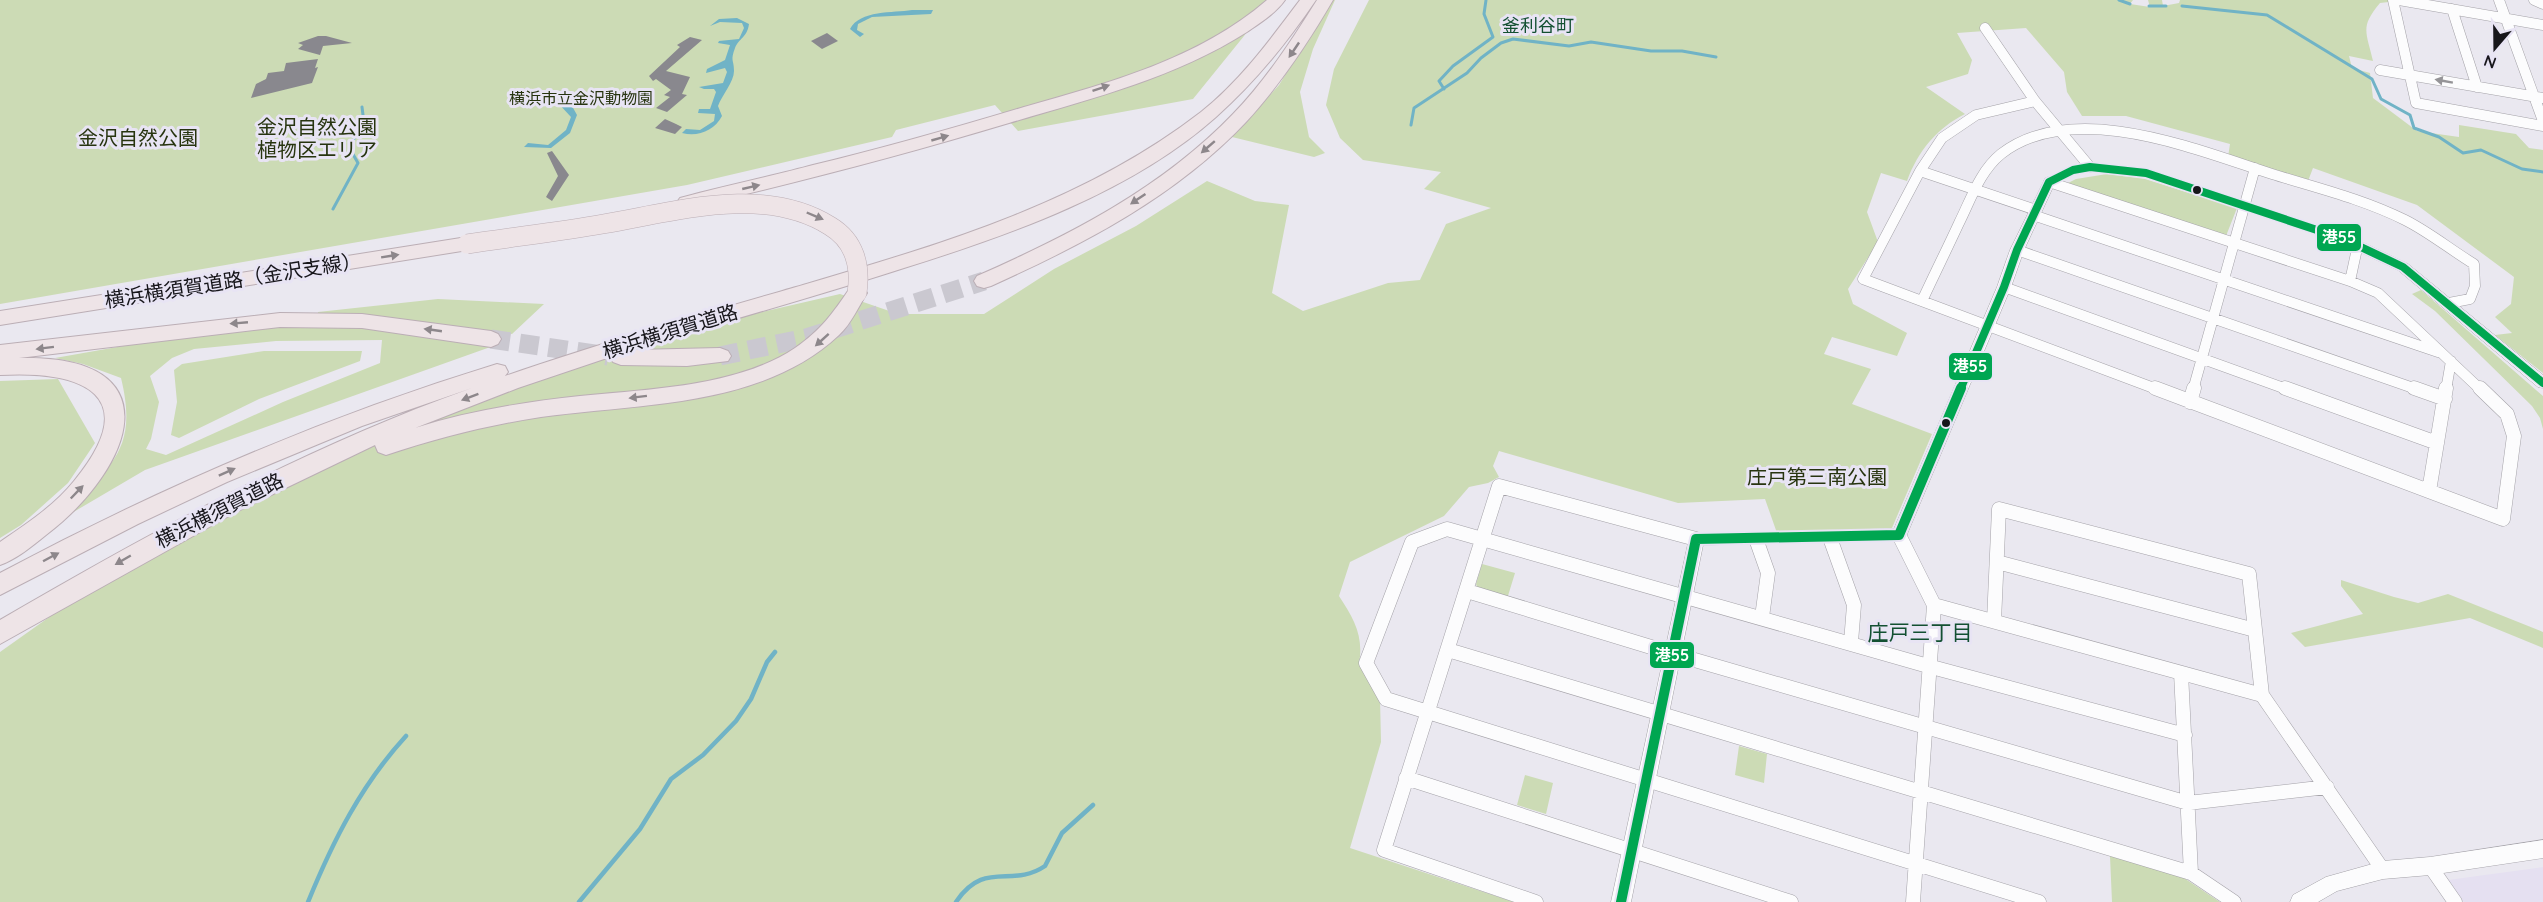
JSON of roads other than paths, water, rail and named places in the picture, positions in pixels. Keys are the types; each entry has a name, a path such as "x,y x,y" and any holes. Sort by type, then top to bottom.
{"highway":[{"path":"467,244 642,212 758,186 859,160 1045,106 1205,49 1248,25 1276,0"},
{"name":"横浜横須賀道路","path":"1199,116 1247,63 1293,0"},
{"name":"横浜横須賀道路","path":"0,633 154,542 296,470 365,439 466,399 601,352 920,257 992,232 1077,198 1236,91 1266,60 1308,0"},
{"path":"984,281 1019,266 1094,227 1186,166 1229,128 1280,69 1324,0"},
{"name":"横浜横須賀道路","path":"0,585 122,520 184,491 354,420 537,358 876,259 962,231 1066,191 1150,151"},
{"path":"154,542 268,497 369,452 431,431 520,412 699,389 757,375 790,362 814,346 847,312 856,294 859,268 854,251 843,235 829,222 811,214 780,206 724,206 467,244"},
{"name":"横浜横須賀道路（金沢支線）","path":"0,318 467,244"},
{"path":"0,353 280,320 362,321 491,339"},
{"path":"621,357 720,356"},
{"path":"0,367 49,366 81,375 98,384 110,397 116,412 117,424 103,461 80,490 34,532 0,555"}],"street":[{"path":"2393,0 2416,103 2542,126 2539,97 2499,0"},
{"path":"2399,0 2543,25"},
{"path":"2534,0 2543,4"},
{"path":"2452,9 2477,87"},
{"path":"1985,28 2035,101 2090,167"},
{"path":"2380,70 2539,97"},
{"path":"2035,101 1976,115 1942,138 1920,171 1863,279 2503,519 2514,436 2507,414 2378,293 2350,281 2049,182"},
{"path":"1922,301 1983,173 1994,158 2025,141 2061,132 2096,130 2147,136 2369,204 2407,221 2474,264 2475,284 2472,296 2470,299 2449,303"},
{"path":"1913,902 1934,604 1899,535 2017,250 2049,182 2073,170 2090,167 2146,173 2358,244 2403,267 2543,383"},
{"path":"2190,402 2255,168"},
{"path":"1920,171 2448,358"},
{"path":"2350,281 2358,244"},
{"path":"2017,250 2445,399"},
{"path":"2004,286 2437,443"},
{"path":"2429,491 2445,399 2448,358"},
{"path":"1536,902 1384,850 1499,486 1696,539 1899,535"},
{"path":"1994,621 1999,509 2249,574 2262,694 2383,870"},
{"path":"2039,902 1386,699 1366,663 1412,542 1447,529 1484,538 1928,666 2185,735"},
{"path":"1830,538 1854,605 1851,642"},
{"path":"1621,902 1696,539"},
{"path":"1756,539 1768,573 1762,617"},
{"path":"1997,562 2255,630"},
{"path":"1467,591 1674,654 2188,802 2327,787"},
{"path":"1934,604 2262,694"},
{"path":"1448,650 2191,873 2234,902"},
{"path":"2181,673 2191,873"},
{"path":"1406,778 1791,902"},
{"path":"2300,902 2333,883 2383,870 2430,866 2543,849"},
{"path":"2430,866 2455,902"}],"water":[{"path":"933,10 931,14 872,17 858,24 857,30 864,34 860,37 850,29 861,18 869,15"},
{"path":"737,18 749,24 732,58 733,75 718,106 722,116 715,126 705,132 682,133 686,129 700,130 714,121 715,114 698,113 699,109 710,109 716,92 714,89 699,87 723,83 727,72 725,68 706,73 707,69 725,60 730,45 718,43 719,41 739,39 744,28 742,23 720,22 710,26 719,19"},
{"path":"562,100 572,106 577,115 570,133 551,148 524,147 528,143 548,145 566,130 571,117 558,103"}],"waterway":[{"path":"1444,88 1439,81 1453,66 1493,37 1484,14 1486,0"},
{"path":"2119,0 2130,4"},
{"path":"2149,6 2166,6"},
{"path":"2182,6 2267,15 2372,79 2381,99 2410,115 2414,128 2439,137 2463,153 2481,150 2522,169 2543,172"},
{"path":"1444,88 1467,73 1481,58 1501,43 1513,39 1569,46 1591,42 1651,51 1682,51 1716,57"},
{"path":"1411,125 1414,108 1444,88"},
{"path":"333,209 358,163 350,149 363,115 362,107"},
{"path":"579,902 640,829 671,779 703,755 736,721 751,699 767,662 775,652"},
{"path":"308,902 350,814 375,774 406,736"},
{"path":"956,902 977,881 999,876 1021,875 1045,866 1062,833 1093,805"}],"tunnel":[{"path":"720,356 806,338 984,281"},
{"path":"491,339 608,356"}],"district":[{"name":"釜利谷町","path":"1538,25"},
{"name":"庄戸三丁目","path":"1920,632"}],"park label":[{"name":"横浜市立金沢動物園","path":"581,98"},
{"name":"金沢自然公園","path":"138,137"},
{"name":"金沢自然公園 植物区エリア","path":"317,138"},
{"name":"庄戸第三南公園","path":"1817,476"}]}
